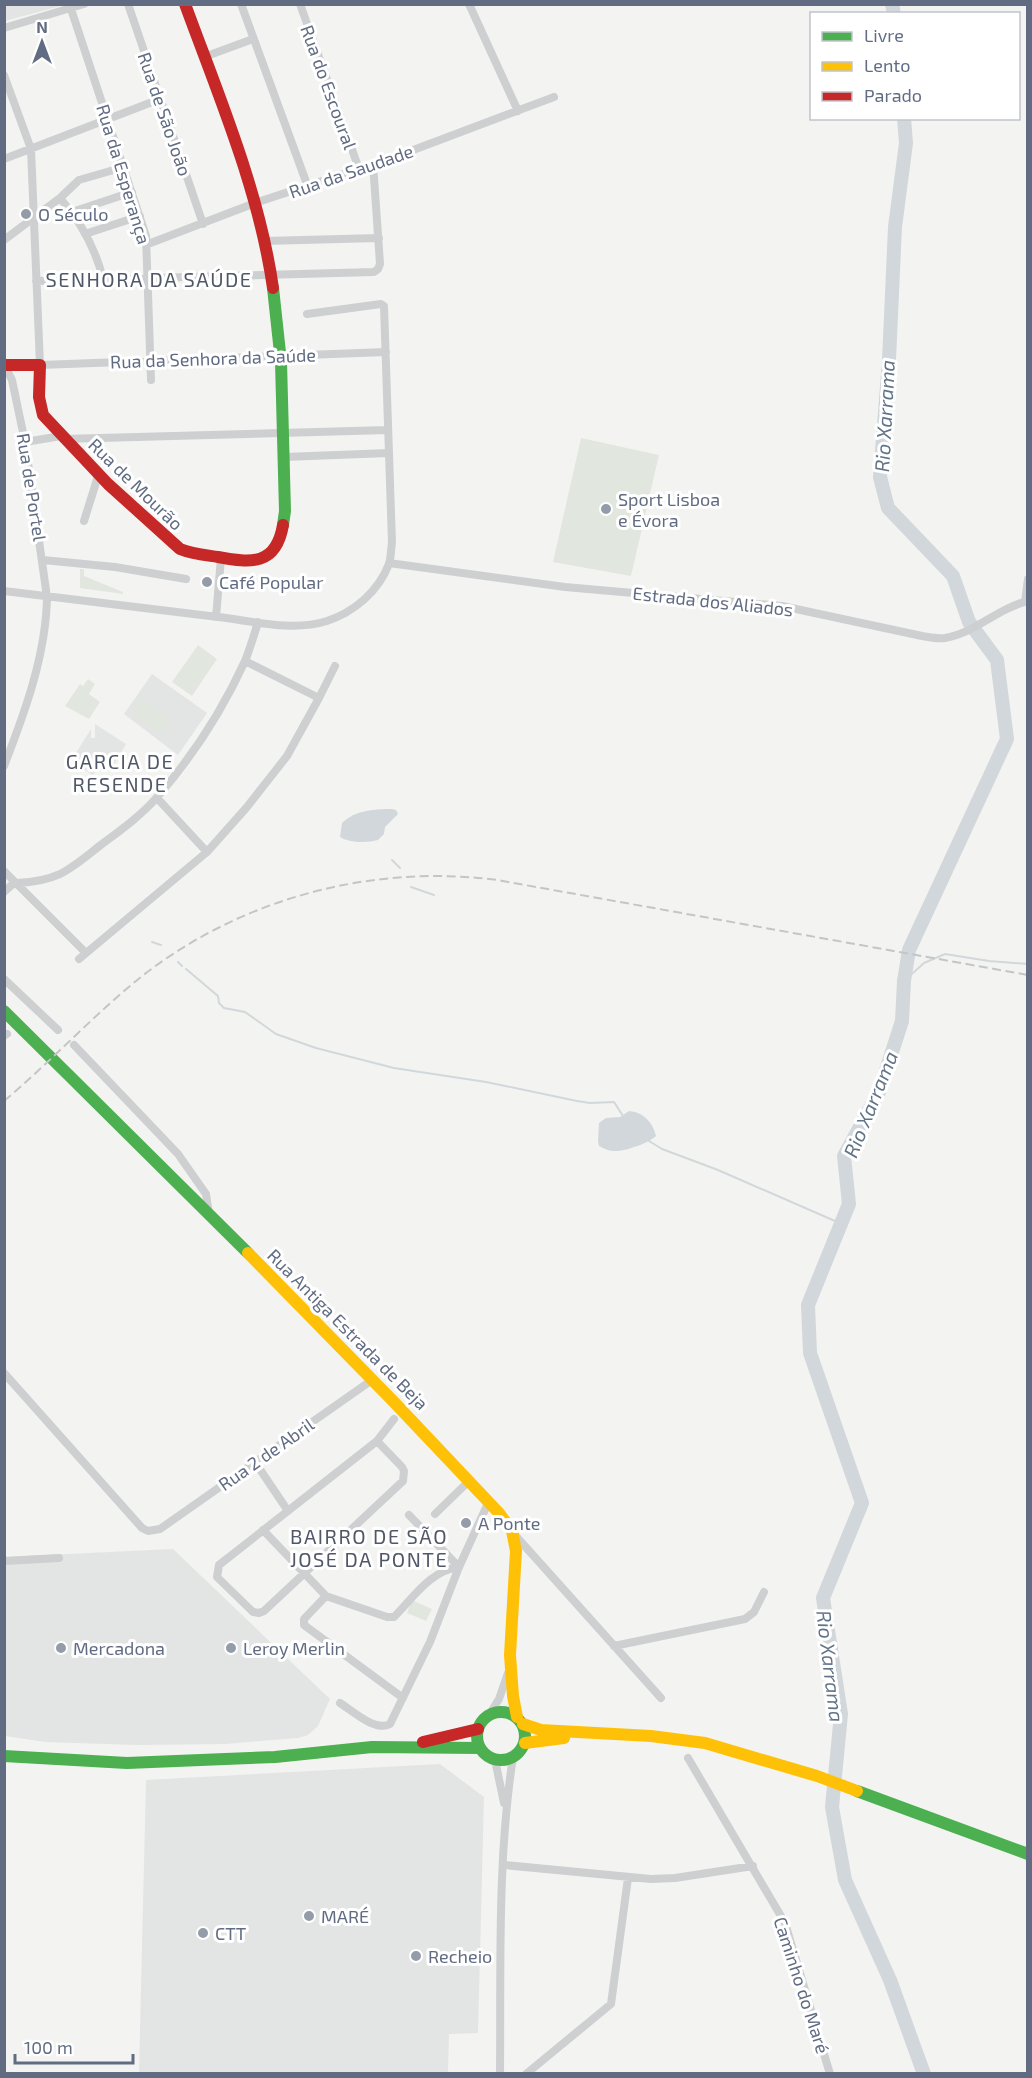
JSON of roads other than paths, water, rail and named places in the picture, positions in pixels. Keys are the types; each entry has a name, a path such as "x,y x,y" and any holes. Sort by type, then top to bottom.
{"street":[{"path":"4,28 84,4"},
{"name":"Rua de São João","path":"128,4 203,224"},
{"name":"Rua de Mourão","path":"40,365 42,413 62,437 174,545 180,549 221,558 258,560 266,559 277,549 284,522 284,457 280,356 271,275 255,203 185,4"},
{"path":"241,4 308,187"},
{"name":"Rua do Escoural","path":"300,4 359,169"},
{"path":"469,4 518,111"},
{"name":"Rua da Esperança","path":"70,9 148,244 151,380"},
{"path":"204,57 253,39"},
{"path":"4,75 31,149 40,365 5,366"},
{"name":"Rua da Saudade","path":"148,244 255,203 392,158 554,97"},
{"path":"4,159 160,99"},
{"path":"36,281 374,272 380,264 374,163"},
{"path":"4,240 47,209 79,180 124,167"},
{"path":"72,212 132,192"},
{"path":"60,198 72,212 85,234 103,279"},
{"path":"85,234 140,216"},
{"path":"264,241 380,238"},
{"path":"4,591 303,626 346,613 363,601 378,584 389,563 392,542 384,306 381,304 307,314"},
{"name":"Rua da Senhora da Saúde","path":"40,365 386,352"},
{"name":"Rua de Portel","path":"4,766 25,714 37,670 47,614 43,560 26,442 12,381 5,366"},
{"path":"26,442 62,437 388,430"},
{"path":"284,457 389,453"},
{"path":"84,522 99,473"},
{"path":"216,617 221,558"},
{"name":"Rua de Portel","path":"43,560 114,567 186,579"},
{"name":"Estrada dos Aliados","path":"389,563 565,587 782,606 943,639 965,633 1003,609 1026,601"},
{"path":"1026,601 1028,579"},
{"path":"4,892 16,883 36,882 61,875 157,798 196,746 215,716 245,661 258,622"},
{"path":"245,661 319,698"},
{"path":"79,959 207,852 248,807 287,756 335,666"},
{"path":"157,798 207,852"},
{"path":"4,871 86,953"},
{"path":"4,979 58,1030"},
{"path":"4,1011 210,1215"},
{"name":"Rua Antiga Estrada de Beja","path":"74,1045 178,1154 206,1194 210,1215 470,1480 512,1532 515,1540 516,1562 511,1613 511,1696 520,1720"},
{"name":"Rua 2 de Abril","path":"4,1373 142,1528 148,1531 160,1529 372,1380"},
{"path":"377,1442 402,1467 403,1481 264,1611 253,1612 217,1577 219,1565 377,1442 394,1419 393,1401"},
{"path":"394,1419 413,1421"},
{"path":"255,1462 288,1511"},
{"path":"435,1514 470,1480"},
{"path":"340,1703 372,1723 386,1726 393,1719 430,1642 459,1567 489,1501"},
{"path":"410,1515 459,1567"},
{"path":"263,1530 326,1596 391,1618 429,1580 445,1570 459,1567"},
{"path":"512,1532 661,1698"},
{"path":"4,1561 59,1558"},
{"path":"614,1646 745,1619 754,1612 764,1592"},
{"path":"326,1596 304,1619 304,1625 403,1698"},
{"path":"489,1715 499,1699 510,1670"},
{"path":"520,1720 525,1730 525,1743 513,1758 495,1760 484,1753 477,1742 478,1729 484,1718 503,1712 520,1720 541,1730 651,1736 705,1743 770,1760 817,1776 1028,1854"},
{"path":"407,1746 478,1729"},
{"path":"525,1743 601,1734"},
{"path":"4,1754 33,1759 127,1763 210,1761 407,1746 480,1748"},
{"path":"500,2073 505,1809 513,1758"},
{"name":"Caminho do Maré","path":"688,1758 785,1923 830,2073"},
{"path":"495,1760 505,1809"},
{"path":"504,1865 628,1878 675,1878 753,1866"},
{"path":"526,2073 611,2004 628,1878"}],"waterway":[{"name":"Rio Xarrama","path":"892,4 894,12"},
{"name":"Rio Xarrama","path":"904,120 906,143 895,227 889,360 880,477 888,508 953,576 969,622 997,660 1007,739 909,950 904,981 902,1021 879,1092 844,1156 849,1204 808,1305 810,1353 862,1503 823,1598 841,1714 832,1807 845,1880 890,1980 924,2074"},
{"path":"392,860 400,868"},
{"path":"411,887 434,895"},
{"path":"152,942 161,945"},
{"path":"904,981 924,963 945,954 1028,964"},
{"path":"178,962 182,966"},
{"path":"186,969 218,996 219,1003 224,1008 245,1012 276,1034 316,1048 394,1068 486,1082 577,1101 614,1102 623,1116"},
{"path":"649,1141 662,1149 718,1170 835,1221 839,1230"}],"railway":[{"path":"4,1101 128,988 185,947 226,924 269,906 313,892 358,882 404,877 451,876 497,880 1028,975"}],"place":[{"name":"O Século","path":"26,214"},
{"name":"Sport Lisboa e Évora","path":"606,509"},
{"name":"Café Popular","path":"207,582"},
{"name":"A Ponte","path":"466,1523"},
{"name":"Mercadona","path":"61,1648"},
{"name":"Leroy Merlin","path":"231,1648"},
{"name":"MARÉ","path":"309,1916"},
{"name":"CTT","path":"203,1933"},
{"name":"Recheio","path":"416,1956"}],"district":[{"name":"SENHORA DA SAÚDE","path":"149,279"},
{"name":"GARCIA DE RESENDE","path":"120,772"},
{"name":"BAIRRO DE SÃO JOSÉ DA PONTE","path":"369,1548"}]}
